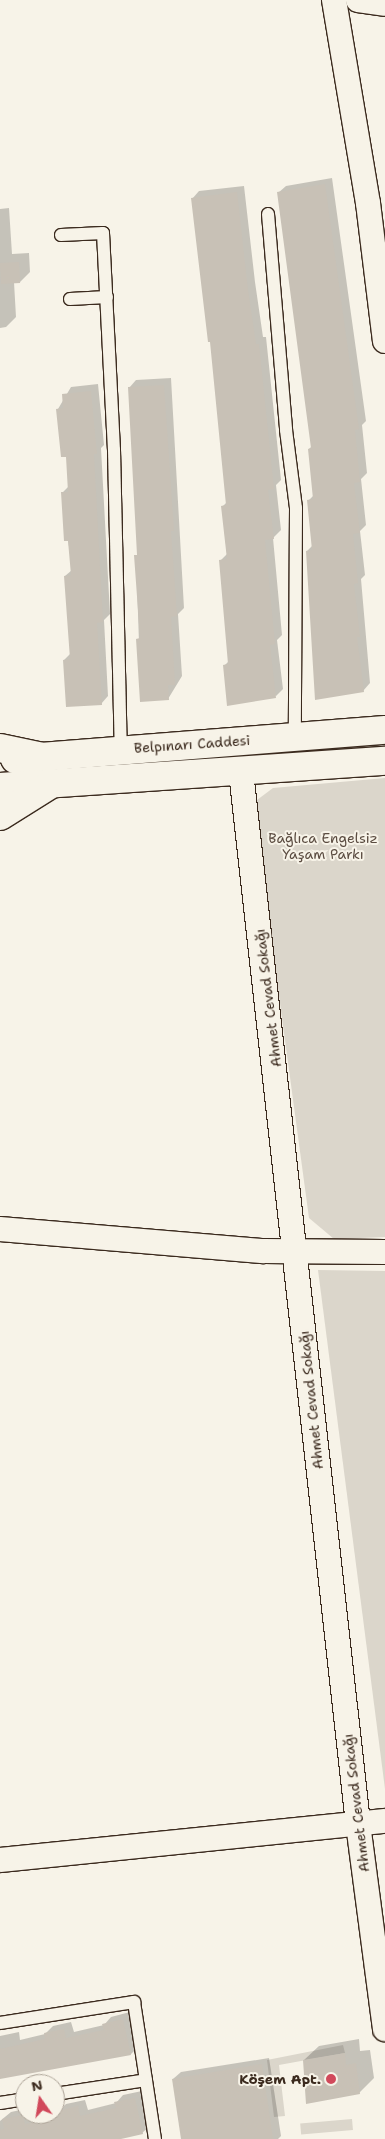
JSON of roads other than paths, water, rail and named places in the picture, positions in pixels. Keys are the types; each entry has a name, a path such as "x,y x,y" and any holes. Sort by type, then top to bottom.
{"street":[{"path":"334,0 368,203 385,341"},
{"path":"358,0 385,4"},
{"name":"Belpınarı Caddesi","path":"0,760 121,749 385,730"},
{"path":"0,748 39,756"},
{"path":"0,787 385,761"},
{"name":"Ahmet Cevad Sokağı","path":"241,772 358,1824 385,2029"},
{"path":"0,816 53,783"},
{"path":"0,1229 296,1253 385,1252"},
{"path":"0,1860 385,1820"}],"lane":[{"path":"268,214 286,430 296,508 295,737"},
{"path":"61,235 103,233 114,450 121,749"},
{"path":"70,300 107,297"},
{"path":"0,2023 134,2002 155,2139"},
{"path":"65,2092 146,2080"},
{"path":"0,2103 15,2101"}],"place":[{"name":"Köşem Apt.","path":"331,2079"}],"park label":[{"name":"Bağlıca Engelsiz Yaşam Parkı","path":"323,846"}]}
